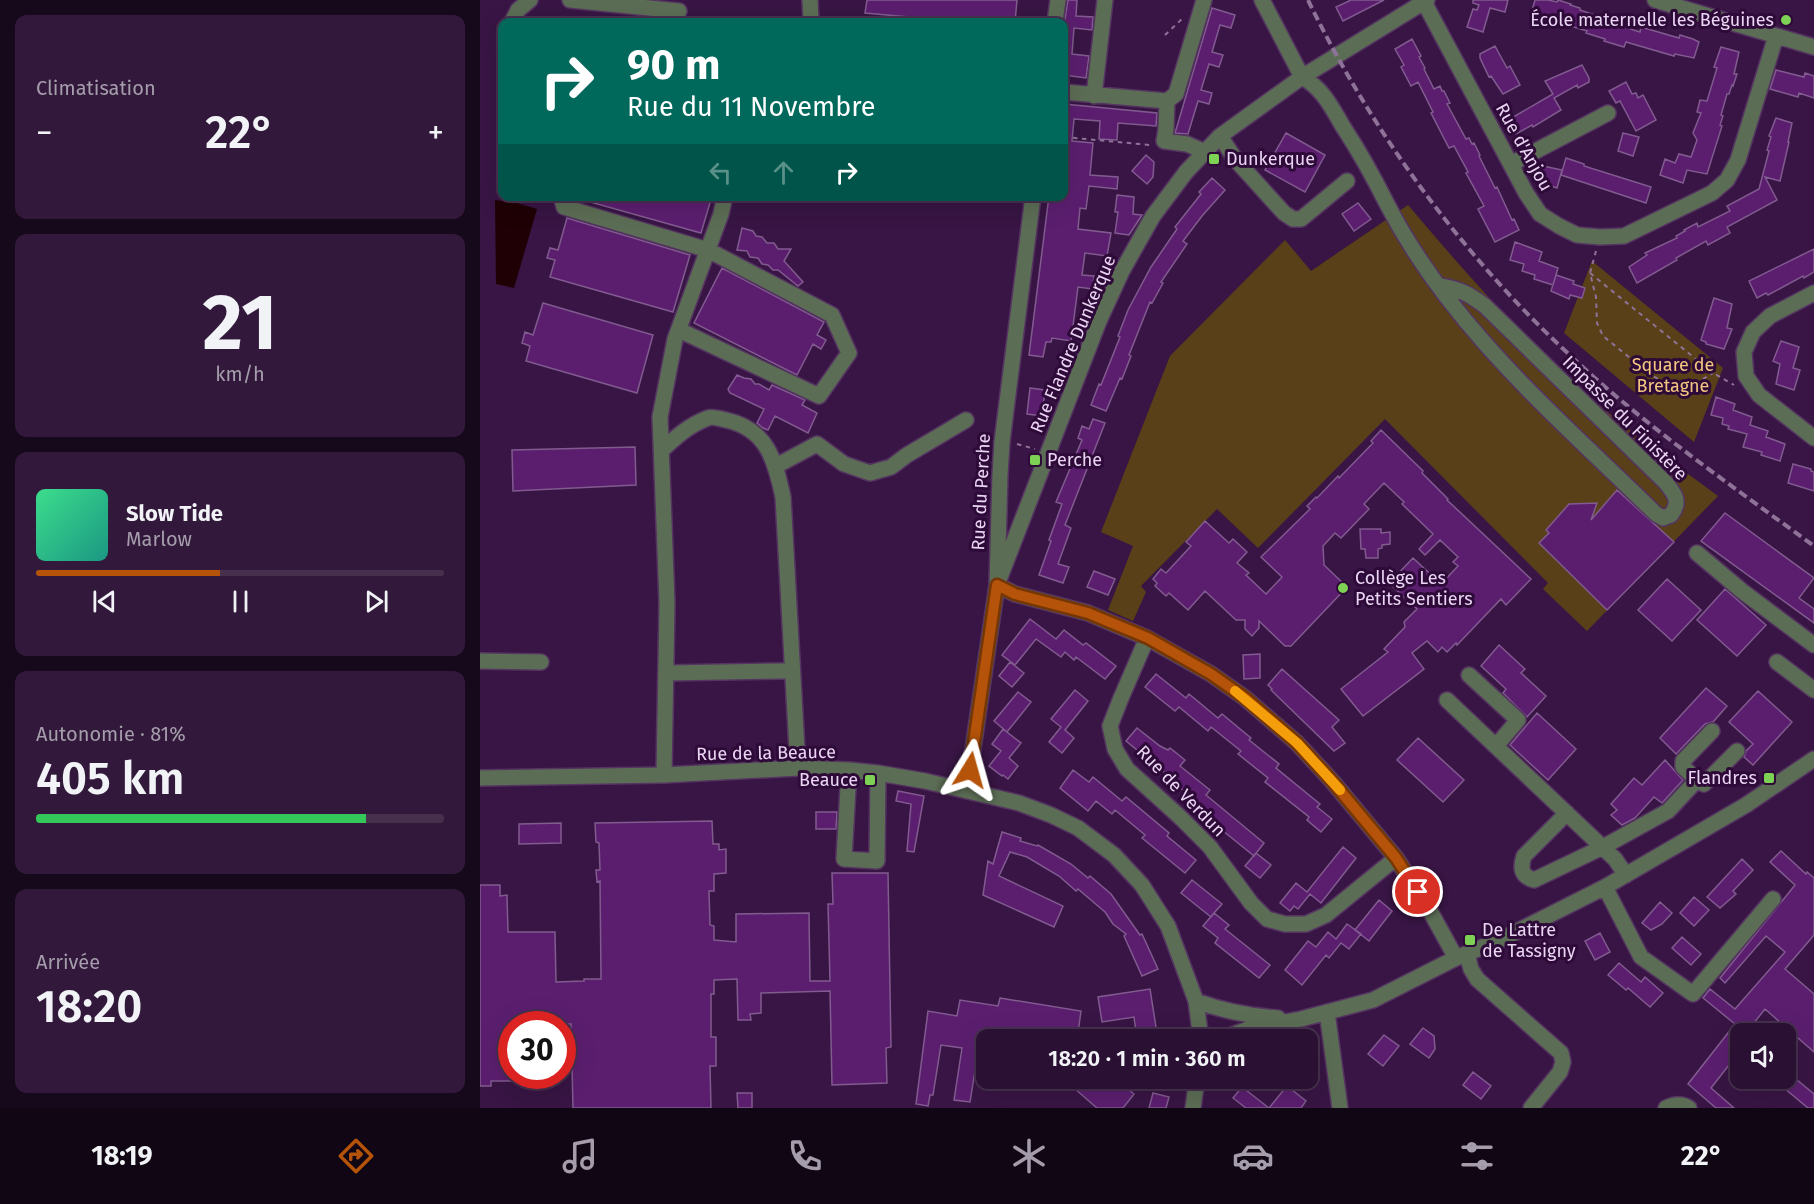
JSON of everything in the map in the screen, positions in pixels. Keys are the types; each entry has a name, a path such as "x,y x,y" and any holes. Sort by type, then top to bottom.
{"street":[{"path":"514,18 518,10 530,0"},
{"path":"570,0 679,11"},
{"path":"810,0 811,18"},
{"path":"1056,18 1058,0"},
{"path":"1094,96 1105,0"},
{"path":"1068,93 1167,101 1176,94 1204,0"},
{"name":"Impasse du Finistère","path":"1262,0 1302,77 1322,92 1365,160 1400,229 1440,286 1474,332 1516,378 1656,514 1663,518 1671,515 1678,503 1676,495 1666,483 1485,306 1469,294 1440,286"},
{"path":"1655,0 1814,47"},
{"name":"Rue Flandre Dunkerque","path":"997,585 1099,321 1122,271 1153,216 1186,172 1220,136 1302,77 1425,1"},
{"name":"Rue d'Anjou","path":"1425,1 1526,193 1540,214 1577,235 1624,236 1712,193 1727,180 1738,160 1776,36"},
{"path":"1167,101 1164,141 1187,144 1205,152"},
{"path":"1510,164 1608,113"},
{"path":"1220,136 1235,159 1284,213 1293,219 1301,219 1347,181"},
{"path":"562,201 564,207 708,250 832,315 849,353 819,396 679,330"},
{"path":"664,775 667,603 660,417 675,339 724,201"},
{"name":"Rue du Perche","path":"967,790 997,585 1002,442 1033,201"},
{"path":"1814,293 1770,316 1753,332 1744,352 1746,376 1759,395 1814,438"},
{"path":"662,450 684,430 711,417 749,429 763,442 776,466 783,497 798,768"},
{"path":"776,466 818,444 844,464 870,473 891,467 966,420"},
{"path":"1697,553 1742,591 1814,645"},
{"path":"997,585 1015,594 1088,613 1148,638 1211,674 1245,698 1297,743 1396,858 1477,979 1561,1053 1563,1062 1560,1072 1532,1108"},
{"name":"Rue de Verdun","path":"1148,638 1110,726 1115,749 1127,769 1210,848 1251,903 1267,919 1285,924 1306,924 1326,915 1396,858"},
{"path":"480,661 541,662"},
{"path":"1777,662 1814,690"},
{"path":"667,673 783,671"},
{"path":"1469,675 1518,720 1496,746"},
{"path":"1447,700 1615,859 1626,875"},
{"path":"1712,731 1683,761 1683,767 1697,780 1704,784 1737,751"},
{"path":"1248,1029 1301,1019 1373,1000 1502,939 1626,875 1746,805 1814,759"},
{"name":"Rue de la Beauce","path":"480,778 664,775 798,768 849,770 878,772 1019,803 1078,828 1114,855 1142,885 1168,926 1196,1001 1200,1029"},
{"path":"849,770 844,860 877,861 878,772"},
{"path":"1567,813 1524,856 1521,866 1523,873 1529,879 1534,880 1603,848 1668,811 1697,780"},
{"path":"1605,887 1641,957 1693,994 1773,899"},
{"path":"1196,1001 1252,1017 1301,1019"},
{"path":"1327,1012 1340,1108"},
{"path":"1193,1108 1196,1089"},
{"path":"1666,1108 1673,1104 1689,1108"}],"path":[{"path":"1165,35 1185,16"},
{"path":"1068,137 1156,145 1164,141"},
{"path":"1600,237 1590,273 1596,297 1597,323 1603,336 1651,375 1675,388 1690,387 1713,373"},
{"path":"1590,273 1713,373 1734,385 1746,376"},
{"path":"1002,442 1011,441 1023,447 1049,450"}],"green space":[{"path":"1408,205 1478,285 1578,387 1718,496 1587,631 1543,589 1548,583 1385,419 1258,548 1217,509 1141,586 1146,592 1133,621 1108,610 1133,546 1101,532 1170,356 1285,240 1311,271"},
{"name":"Square de Bretagne","path":"1592,261 1723,368 1694,442 1564,333"}],"shaded area":[{"path":"495,200 537,209 514,288 496,284"}],"building":[{"path":"867,0 1017,0 1015,18 920,18 865,13"},
{"path":"1068,0 1077,0 1076,16 1093,17 1092,30 1074,28 1072,54 1089,56 1086,78 1068,76 1068,18 1065,18"},
{"path":"1351,0 1384,0 1343,21 1336,7"},
{"path":"1473,0 1508,0 1505,12 1490,8 1483,32 1467,27 1473,9 1477,10 1479,5 1473,3"},
{"path":"1535,0 1557,2 1558,0 1640,32 1641,27 1679,38 1680,35 1699,42 1694,58 1675,54 1674,56 1626,42 1624,47 1604,41 1605,39 1586,33 1587,31 1551,20 1551,22 1530,17"},
{"path":"1212,8 1235,15 1231,28 1220,25 1212,52 1223,55 1219,67 1209,64 1201,90 1212,93 1209,104 1198,101 1188,134 1175,133"},
{"path":"1412,39 1434,89 1440,86 1444,91 1450,103 1447,104 1466,139 1469,138 1472,144 1474,143 1495,188 1497,187 1519,230 1495,242 1478,209 1484,206 1466,173 1468,172 1454,146 1449,148 1418,82 1411,86 1401,67 1404,65 1395,49"},
{"path":"1495,46 1507,68 1510,66 1520,85 1503,94 1491,76 1489,77 1480,58 1480,54"},
{"path":"1721,47 1739,52 1734,74 1737,74 1727,94 1721,115 1723,116 1720,125 1722,126 1707,174 1687,170 1683,183 1660,175 1665,159 1675,163 1679,154 1691,157 1697,140 1693,133 1701,113 1697,112 1700,100 1707,101"},
{"path":"1582,65 1589,82 1578,88 1577,85 1554,98 1561,110 1533,127 1532,125 1516,134 1508,120 1553,94 1545,81"},
{"path":"1776,70 1804,77 1805,73 1814,76 1814,98 1799,93 1798,97 1770,89"},
{"path":"1626,82 1632,94 1636,93 1638,98 1643,95 1656,120 1636,131 1620,101 1616,103 1609,91"},
{"path":"1068,104 1157,113 1156,126 1118,123 1117,140 1099,139 1100,121 1074,119 1072,141 1093,143 1090,175 1118,177 1117,189 1089,186 1086,209 1080,208 1078,229 1111,233 1107,256 1085,253 1082,275 1094,276 1092,289 1078,287 1071,341 1052,338 1051,342 1046,342 1043,357 1029,355 1048,201 1068,201"},
{"path":"1776,118 1792,123 1780,181 1765,177 1777,200 1727,227 1730,233 1708,245 1706,241 1637,283 1629,267 1647,255 1645,253 1677,238 1676,236 1684,230 1697,223 1698,227 1730,211 1727,206 1759,189 1769,151 1767,150 1771,137 1769,136"},
{"path":"1286,133 1325,155 1305,192 1265,170"},
{"path":"1623,133 1639,137 1633,156 1618,151"},
{"path":"1146,155 1154,162 1153,177 1147,184 1132,171"},
{"path":"1566,158 1651,187 1646,203 1561,175"},
{"path":"1543,166 1562,170 1557,188 1538,181"},
{"path":"1212,178 1225,190 1183,241 1187,244 1161,282 1163,283 1152,303 1150,302 1122,379 1120,378 1106,411 1091,405 1120,337 1118,336 1128,310 1151,267 1177,229 1175,227 1201,194 1199,192"},
{"path":"1117,195 1134,197 1133,214 1142,215 1129,235 1115,233 1118,212 1115,212"},
{"path":"587,201 711,201 701,233"},
{"path":"1358,203 1371,219 1354,231 1342,214"},
{"path":"567,218 690,255 673,312 550,277 555,260 547,258 550,248 558,250"},
{"path":"742,228 753,231 756,236 762,237 767,243 774,243 778,249 791,249 784,261 803,282 798,286 778,270 762,264 758,258 750,257 747,251 737,250"},
{"path":"1515,242 1542,252 1539,261 1558,268 1553,285 1534,279 1535,275 1522,271 1524,264 1510,260"},
{"path":"1814,249 1814,272 1768,295 1766,293 1757,298 1749,281"},
{"path":"722,268 824,322 817,335 826,340 821,349 813,344 797,375 694,323"},
{"path":"1556,275 1574,281 1573,284 1585,288 1582,298 1570,295 1569,299 1551,291"},
{"path":"1714,298 1732,304 1727,328 1732,329 1724,349 1706,344 1701,340"},
{"path":"543,303 653,335 637,393 526,361 530,346 522,343 525,332 533,335"},
{"path":"1781,341 1799,347 1793,368 1800,370 1794,390 1776,384 1780,364 1773,361"},
{"path":"737,375 751,379 755,384 769,390 772,385 805,400 802,405 817,413 808,433 775,416 768,430 763,428 757,423 764,409 730,393 728,389"},
{"path":"1030,388 1045,390 1042,416 1027,414"},
{"path":"1716,397 1735,404 1733,410 1752,417 1750,425 1768,431 1766,437 1785,444 1780,461 1761,455 1762,452 1743,447 1747,434 1728,429 1729,426 1722,424 1723,418 1711,415"},
{"path":"1093,419 1105,423 1065,525 1071,528 1058,564 1069,567 1063,583 1039,575 1062,504 1056,502 1082,440 1078,438 1082,426 1089,429"},
{"path":"1381,430 1423,471 1422,473 1447,500 1531,579 1506,605 1501,599 1457,645 1456,643 1447,652 1442,647 1438,652 1427,641 1412,653 1424,669 1363,716 1341,689 1388,652 1384,649 1405,627 1404,622 1417,609 1389,583 1413,558 1441,584 1458,566 1453,562 1458,557 1440,540 1425,555 1419,549 1433,534 1384,483 1364,504 1369,509 1341,538 1335,533 1323,546 1324,565 1347,587 1291,646 1285,646 1259,621 1259,628 1252,636 1245,629 1245,620 1236,620 1205,591 1188,610 1169,593 1166,596 1155,586 1157,583 1153,579 1161,569 1166,573 1191,546 1186,542 1205,521 1229,543 1233,539 1247,552 1237,563 1249,573 1246,575 1266,594 1282,577 1261,557 1310,509 1307,506 1338,476 1339,478 1373,443 1371,441"},
{"path":"635,447 636,485 513,491 512,450"},
{"path":"1793,464 1814,472 1814,491 1788,483"},
{"path":"1617,490 1674,542 1607,610 1539,543 1549,533 1546,530 1569,504 1597,503 1591,520"},
{"path":"1725,513 1814,578 1799,598 1814,609 1814,623 1701,541"},
{"path":"1360,529 1381,529 1381,533 1390,532 1390,544 1382,545 1382,548 1378,549 1378,558 1366,558 1365,549 1361,549"},
{"path":"1094,571 1115,579 1108,595 1087,587"},
{"path":"1667,579 1701,610 1672,641 1638,610"},
{"path":"1725,589 1766,625 1737,656 1697,620"},
{"path":"1030,619 1056,639 1064,630 1083,645 1086,643 1116,666 1105,679 1076,657 1074,660 1065,652 1061,657 1036,639 1015,665 1002,655"},
{"path":"1499,645 1525,669 1521,673 1546,696 1527,717 1503,693 1506,689 1481,666"},
{"path":"1260,654 1260,678 1244,679 1243,655"},
{"path":"1010,662 1024,673 1012,687 999,676"},
{"path":"1282,669 1339,720 1332,727 1345,743 1334,751 1271,690 1268,685"},
{"path":"1156,674 1186,698 1189,694 1218,718 1222,714 1279,764 1276,768 1320,804 1317,807 1332,819 1321,832 1307,820 1309,817 1265,782 1268,778 1238,754 1241,751 1211,727 1208,731 1179,707 1175,711 1145,687"},
{"path":"1706,688 1727,706 1713,722 1705,724 1676,754 1660,738"},
{"path":"1075,690 1088,701 1065,730 1074,738 1062,753 1049,742 1061,727 1051,719"},
{"path":"1758,691 1792,722 1753,765 1744,757 1753,744 1729,722"},
{"path":"1018,692 1031,702 1007,732 994,721"},
{"path":"1537,713 1576,749 1548,780 1510,745"},
{"path":"1137,728 1160,746 1168,750 1170,748 1185,760 1180,766 1210,790 1206,795 1264,843 1254,856 1180,796 1184,791 1126,741"},
{"path":"1003,729 1021,743 1009,758 1018,766 1008,779 989,766 1001,751 992,744"},
{"path":"1418,738 1464,780 1443,802 1397,760"},
{"path":"1665,760 1683,780 1662,803 1654,797 1635,818 1622,825 1611,815 1617,810 1611,804 1634,778 1642,785"},
{"path":"1073,770 1089,782 1093,777 1122,801 1126,797 1169,833 1167,836 1196,860 1185,873 1142,838 1145,835 1115,810 1112,814 1096,801 1088,811 1060,788"},
{"path":"898,791 924,796 914,852 907,851 911,804 896,801"},
{"path":"816,812 837,812 836,829 816,829"},
{"path":"712,821 713,844 719,844 719,850 726,849 726,873 714,874 714,891 709,891 710,925 714,926 714,940 736,942 736,914 809,913 810,981 830,981 828,904 833,904 832,873 888,873 891,1047 886,1048 887,1083 832,1085 830,991 761,993 761,1013 750,1014 751,1020 738,1020 737,979 714,980 714,994 711,994 711,1037 716,1037 716,1066 710,1066 711,1108 573,1108 573,1089 576,1089 576,1011 498,1011 498,1081 491,1081 491,1086 480,1086 480,885 500,885 500,896 507,895 508,932 555,932 556,982 601,979 600,881 597,882 596,870 600,870 599,843 596,842 595,823"},
{"path":"561,823 561,843 519,844 519,824"},
{"path":"1002,832 1021,838 1020,841 1038,845 1071,864 1088,878 1090,876 1111,894 1140,935 1142,934 1158,969 1142,976 1124,936 1126,934 1113,924 1105,912 1078,889 1076,891 1059,876 1027,857 1010,852 999,876 1063,906 1054,927 983,895 988,861 993,864"},
{"path":"1343,847 1356,858 1321,903 1310,894 1298,909 1294,906 1290,911 1280,903 1296,883 1307,892"},
{"path":"1781,851 1806,874 1807,872 1814,878 1814,935 1785,969 1814,994 1814,1052 1796,1036 1796,1023 1781,1023 1765,1009 1754,1023 1734,1023 1703,998 1710,989 1735,1009 1785,952 1766,936 1725,983 1720,978 1795,885 1770,862"},
{"path":"1256,853 1271,865 1260,878 1245,866"},
{"path":"1742,859 1753,870 1733,891 1736,894 1720,908 1707,897"},
{"path":"1192,880 1222,904 1214,913 1229,925 1225,929 1270,965 1259,978 1215,943 1218,938 1203,926 1211,917 1181,893"},
{"path":"1694,897 1709,910 1694,926 1680,913"},
{"path":"1379,900 1392,911 1369,941 1355,930"},
{"path":"1660,902 1672,913 1662,924 1651,930 1642,923"},
{"path":"1347,924 1361,934 1349,949 1341,943 1329,958 1326,955 1302,985 1285,970 1308,941 1316,947 1328,932 1336,939"},
{"path":"1600,933 1610,952 1595,960 1585,941"},
{"path":"1682,937 1701,954 1691,965 1672,948"},
{"path":"1619,963 1641,982 1645,977 1663,993 1650,1007 1608,975"},
{"path":"1150,989 1156,1029 1136,1029 1134,1017 1102,1022 1098,997"},
{"path":"1000,998 1081,1011 1079,1029 976,1029 976,1064 970,1102 954,1100 962,1048 941,1045 933,1095 930,1095 928,1106 916,1104 928,1011 957,1016 960,1000 998,1006"},
{"path":"1423,1028 1434,1036 1435,1049 1429,1058 1410,1044"},
{"path":"1730,1030 1730,1064 1711,1088 1734,1108 1716,1108 1688,1084"},
{"path":"1384,1035 1399,1046 1383,1066 1368,1054"},
{"path":"1473,1072 1491,1086 1481,1099 1463,1085"},
{"path":"1796,1079 1814,1094 1814,1108 1808,1108 1785,1089 1796,1089"},
{"path":"1075,1089 1128,1089 1134,1094 1123,1108 1097,1108"},
{"path":"1240,1089 1245,1089 1269,1108 1246,1108 1233,1098"},
{"path":"1285,1089 1291,1089 1306,1101 1301,1108 1269,1108"},
{"path":"737,1093 752,1093 752,1108 738,1108"},
{"path":"1153,1093 1169,1097 1166,1108 1149,1108"}],"railway":[{"path":"1308,0 1334,50 1392,146 1424,192 1495,279 1574,359 1631,409 1814,546"}],"slow traffic":[{"path":"1235,691 1297,743 1340,790"}],"place":[{"name":"École maternelle les Béguines","path":"1786,20"},
{"name":"Dunkerque","path":"1214,159"},
{"name":"Perche","path":"1035,460"},
{"name":"Collège Les Petits Sentiers","path":"1343,588"},
{"name":"Flandres","path":"1769,778"},
{"name":"Beauce","path":"870,780"},
{"name":"De Lattre de Tassigny","path":"1470,940"}],"route":[{"path":"970,770 997,585 1015,594 1088,613 1148,638 1211,674 1245,698 1297,743 1332,781 1396,858 1418,892"}]}
